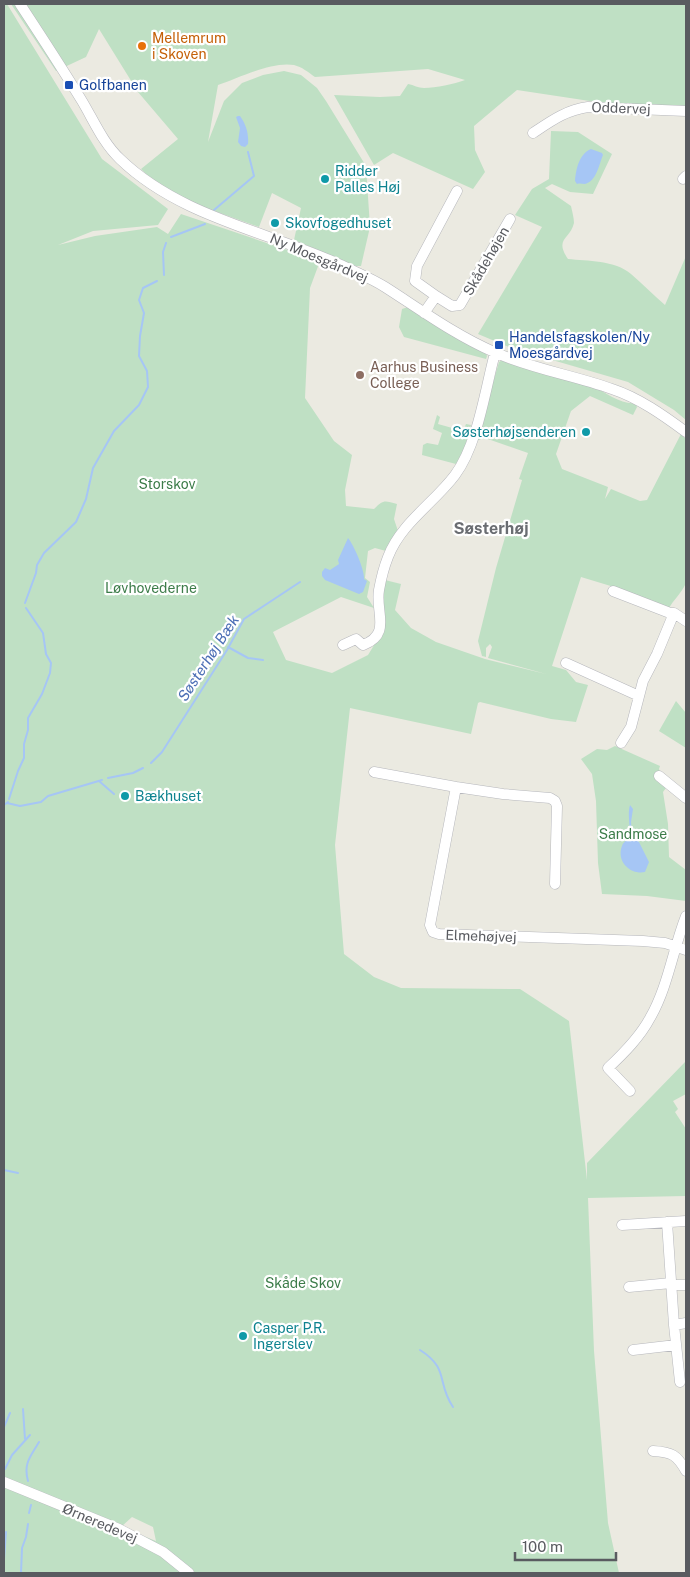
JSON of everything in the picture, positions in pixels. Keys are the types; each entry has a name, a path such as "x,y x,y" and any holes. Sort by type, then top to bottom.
{"street":[{"name":"Ny Moesgårdvej","path":"20,4 61,67 108,146 120,160 149,183 187,206 339,264 383,286 461,336 495,353 552,372 614,389 644,403 686,432"},
{"name":"Oddervej","path":"533,133 563,114 581,108 686,111"},
{"name":"Skådehøjen","path":"457,191 417,266 415,281 452,306 460,305 510,219"},
{"path":"424,313 436,296"},
{"path":"343,645 356,639 363,645 371,642 377,636 381,621 378,605 379,590 389,555 403,531 440,494 463,462 470,447 495,353"},
{"path":"613,591 674,613 686,621"},
{"path":"621,743 630,727 643,681 657,654 674,613"},
{"path":"566,663 639,696"},
{"path":"374,772 503,794 550,798 555,801 557,806 555,884"},
{"path":"659,776 686,798"},
{"name":"Elmehøjvej","path":"456,787 430,925 433,932 494,937 643,941 666,943 682,948"},
{"path":"630,1091 608,1068 625,1051 650,1019 682,948 686,916"},
{"path":"622,1225 686,1221"},
{"path":"667,1222 680,1382"},
{"path":"629,1287 671,1284 686,1285"},
{"path":"674,1325 686,1323"},
{"path":"633,1350 676,1345"},
{"path":"654,1451 674,1455 686,1471"},
{"name":"Ørneredevej","path":"4,1482 128,1534 164,1552 189,1573"}],"green space":[{"path":"4,4 7,4 102,159 168,209 158,225 93,231 58,245 95,236 157,227 168,234 181,214 320,261 310,288 305,398 334,441 352,455 345,490 346,506 374,509 384,502 397,504 394,519 398,531 386,551 375,548 368,551 365,578 370,582 367,597 374,608 341,597 273,632 286,660 332,673 368,655 384,629 381,595 385,580 401,584 395,610 411,628 436,642 485,659 546,674 488,658 492,647 490,644 486,648 486,657 482,656 478,641 496,568 522,480 519,479 528,453 485,438 476,441 499,362 504,359 595,387 625,402 635,403 637,407 633,415 590,396 571,411 556,454 562,469 608,487 605,499 611,489 640,501 647,500 681,434 686,439 686,583 668,610 614,587 581,577 552,666 566,670 576,682 588,685 576,722 551,719 480,702 478,703 471,734 350,708 335,845 344,954 374,977 401,988 520,989 569,1021 587,1180 587,1163 686,1061 686,1094 673,1101 678,1109 675,1112 686,1129 686,1196 588,1198 594,1351 608,1523 619,1573 4,1573","holes":["132,1517 153,1527 156,1541 121,1527"]},
{"path":"11,4 686,4 686,106 603,103 517,90 474,126 475,150 485,172 473,189 393,153 374,165 334,95 400,96 408,84 420,88 429,88 445,86 465,80 428,69 315,77 300,67 285,64 266,68 218,85 208,142 224,101 242,83 263,75 284,71 301,75 317,88 366,166 370,227 361,266 356,266 294,240 301,208 272,193 259,227 195,204 154,182 141,169 178,139 138,92 99,29 86,57 56,71"},
{"path":"551,131 578,132 612,154 593,194 570,192 552,184 545,188 571,206 574,223 562,247 568,259 601,262 624,269 665,305 686,256 686,420 674,410 628,382 511,348 478,334 542,227 515,215 532,189 549,179"},
{"path":"408,307 485,352 486,359 404,337 399,327 402,309"},
{"path":"437,415 440,417 438,424 463,431 466,424 471,425 465,447 456,464 422,455 423,445 427,443 438,445 442,433 433,429"},
{"path":"676,701 686,713 686,748 659,731"},
{"name":"Sandmose","path":"615,746 660,766 659,769 666,788 663,792 668,824 669,857 686,870 686,901 647,896 602,894 598,863 596,801 592,774 581,759 597,749 607,750"}],"water":[{"path":"238,116 242,119 247,133 248,144 245,147 241,146 238,142 240,128 236,117"},
{"path":"591,149 603,155 597,172 589,182 577,184 575,181 579,162 584,154"},
{"path":"348,538 359,558 364,579 367,581 363,592 359,594 325,580 322,576 325,568 330,570 339,564 338,560"},
{"path":"630,805 633,809 632,835 639,842 649,862 645,872 630,869 621,857 623,843 629,836"}],"waterway":[{"path":"214,210 254,176 248,152"},
{"path":"171,237 205,224"},
{"path":"164,275 163,252 166,243"},
{"path":"25,603 37,565 44,553 76,522 86,499 93,468 114,431 139,405 148,387 147,371 139,356 144,313 139,300 143,288 157,281"},
{"name":"Søsterhøj Bæk","path":"151,763 162,752 227,650 244,619 300,582"},
{"path":"9,799 24,758 28,718 42,694 50,673 51,663 46,654 43,633 26,608"},
{"path":"228,647 248,658 263,660"},
{"name":"Søsterhøj Bæk","path":"108,778 133,773 143,768"},
{"name":"Søsterhøj Bæk","path":"7,803 20,806 41,802 48,796 102,780"},
{"path":"99,781 114,794"},
{"name":"Søsterhøj Bæk","path":"4,805 8,802"},
{"path":"4,1170 18,1173"},
{"path":"420,1350 435,1363 453,1407"},
{"path":"23,1409 25,1439"},
{"path":"4,1427 10,1413"},
{"path":"5,1469 12,1455 30,1435"},
{"path":"28,1481 27,1464 39,1442"},
{"path":"29,1513 31,1505"},
{"path":"21,1573 22,1548 28,1524"},
{"path":"4,1559 6,1532"}],"place":[{"name":"Mellemrum i Skoven","path":"142,46"},
{"name":"Golfbanen","path":"69,85"},
{"name":"Ridder Palles Høj","path":"325,179"},
{"name":"Skovfogedhuset","path":"275,223"},
{"name":"Handelsfagskolen/Ny Moesgårdvej","path":"499,345"},
{"name":"Aarhus Business College","path":"360,375"},
{"name":"Søsterhøjsenderen","path":"586,432"},
{"name":"Bækhuset","path":"125,796"},
{"name":"Casper P.R. Ingerslev","path":"243,1336"}],"district":[{"name":"Søsterhøj","path":"491,528"}],"park label":[{"name":"Storskov","path":"167,484"},
{"name":"Løvhovederne","path":"151,588"},
{"name":"Skåde Skov","path":"303,1283"}]}
